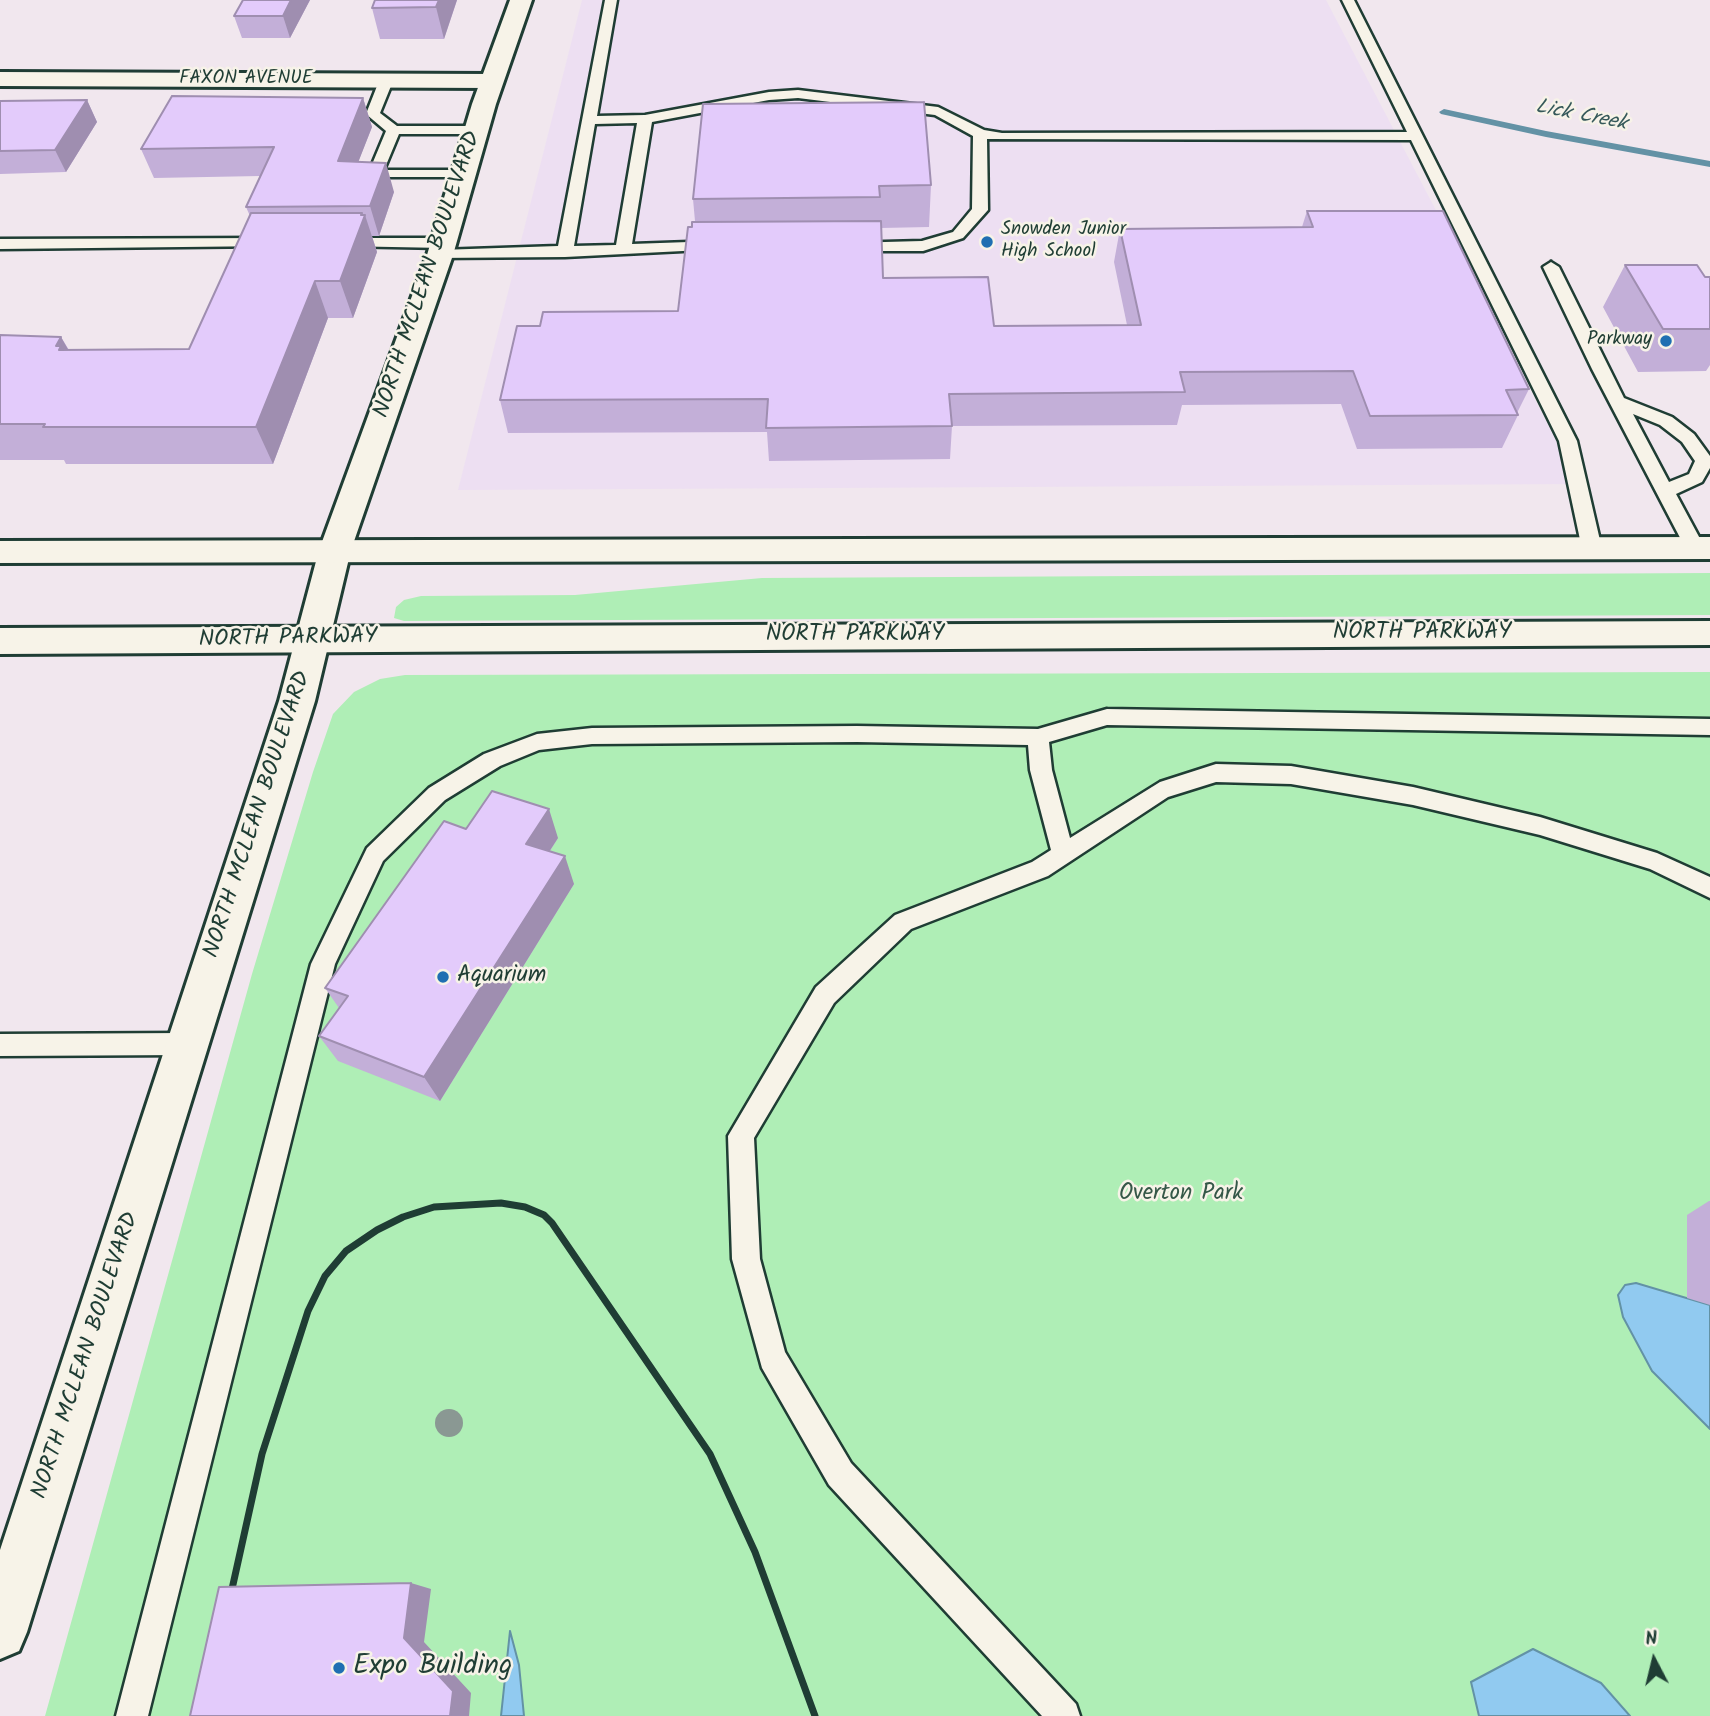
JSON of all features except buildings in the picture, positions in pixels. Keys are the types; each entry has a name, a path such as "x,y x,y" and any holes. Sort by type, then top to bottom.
{"main road":[{"name":"NORTH MCLEAN BOULEVARD","path":"0,1632 294,712 315,638 335,550 442,249 476,130 522,0"},
{"name":"FAXON AVENUE","path":"0,79 492,81"},
{"path":"0,552 1703,548"},
{"name":"NORTH PARKWAY","path":"0,641 1710,633"}],"lane":[{"path":"565,251 611,0"},
{"path":"1348,0 1413,136 1568,441 1592,549"},
{"path":"386,81 373,114 394,130 476,130"},
{"path":"589,120 645,119 769,96 797,94 938,111 980,134 1002,137 1413,136"},
{"path":"623,249 645,119"},
{"path":"394,130 375,174 464,174"},
{"path":"843,246 923,246 958,234 980,210 980,134"},
{"path":"0,244 284,243"},
{"path":"325,243 565,251 737,246"},
{"path":"1551,267 1666,491 1703,548"},
{"path":"1618,402 1666,421 1688,438 1704,461 1696,478 1666,491"},
{"path":"132,1716 323,964 375,855 436,794 492,760 537,741 592,736 857,734 1038,737 1107,717 1710,727"},
{"path":"1038,737 1044,783 1063,853"},
{"path":"1064,1716 840,1474 772,1358 746,1259 741,1136 825,995 903,922 1040,869 1160,790 1216,773 1291,775 1413,796 1540,826 1657,862 1710,888"},
{"path":"0,1045 186,1044"}],"shaded area":[{"name":"Snowden Junior High School","path":"582,0 1326,0 1579,484 458,490"}],"green space":[{"path":"1710,573 1710,615 404,621 394,618 396,607 404,600 421,596 575,595 762,578"},
{"name":"Overton Park","path":"1710,672 1710,1716 45,1716 252,974 333,714 354,692 380,679 405,675"}],"water":[{"path":"1636,1283 1710,1305 1710,1429 1652,1371 1623,1317 1618,1295 1625,1285"},
{"path":"510,1631 519,1665 524,1716 501,1716"},
{"path":"1533,1649 1601,1683 1630,1716 1479,1716 1471,1682"}],"waterway":[{"name":"Lick Creek","path":"1444,112 1710,164"}],"railway":[{"path":"228,1607 262,1454 308,1311 325,1276 346,1251 377,1230 403,1217 434,1207 501,1203 525,1207 544,1215 552,1223 710,1454 755,1552 815,1716"}],"place":[{"name":"Snowden Junior High School","path":"987,242"},
{"name":"Parkway","path":"1666,341"},
{"name":"Aquarium","path":"443,977"},
{"name":"Expo Building","path":"339,1668"}]}
